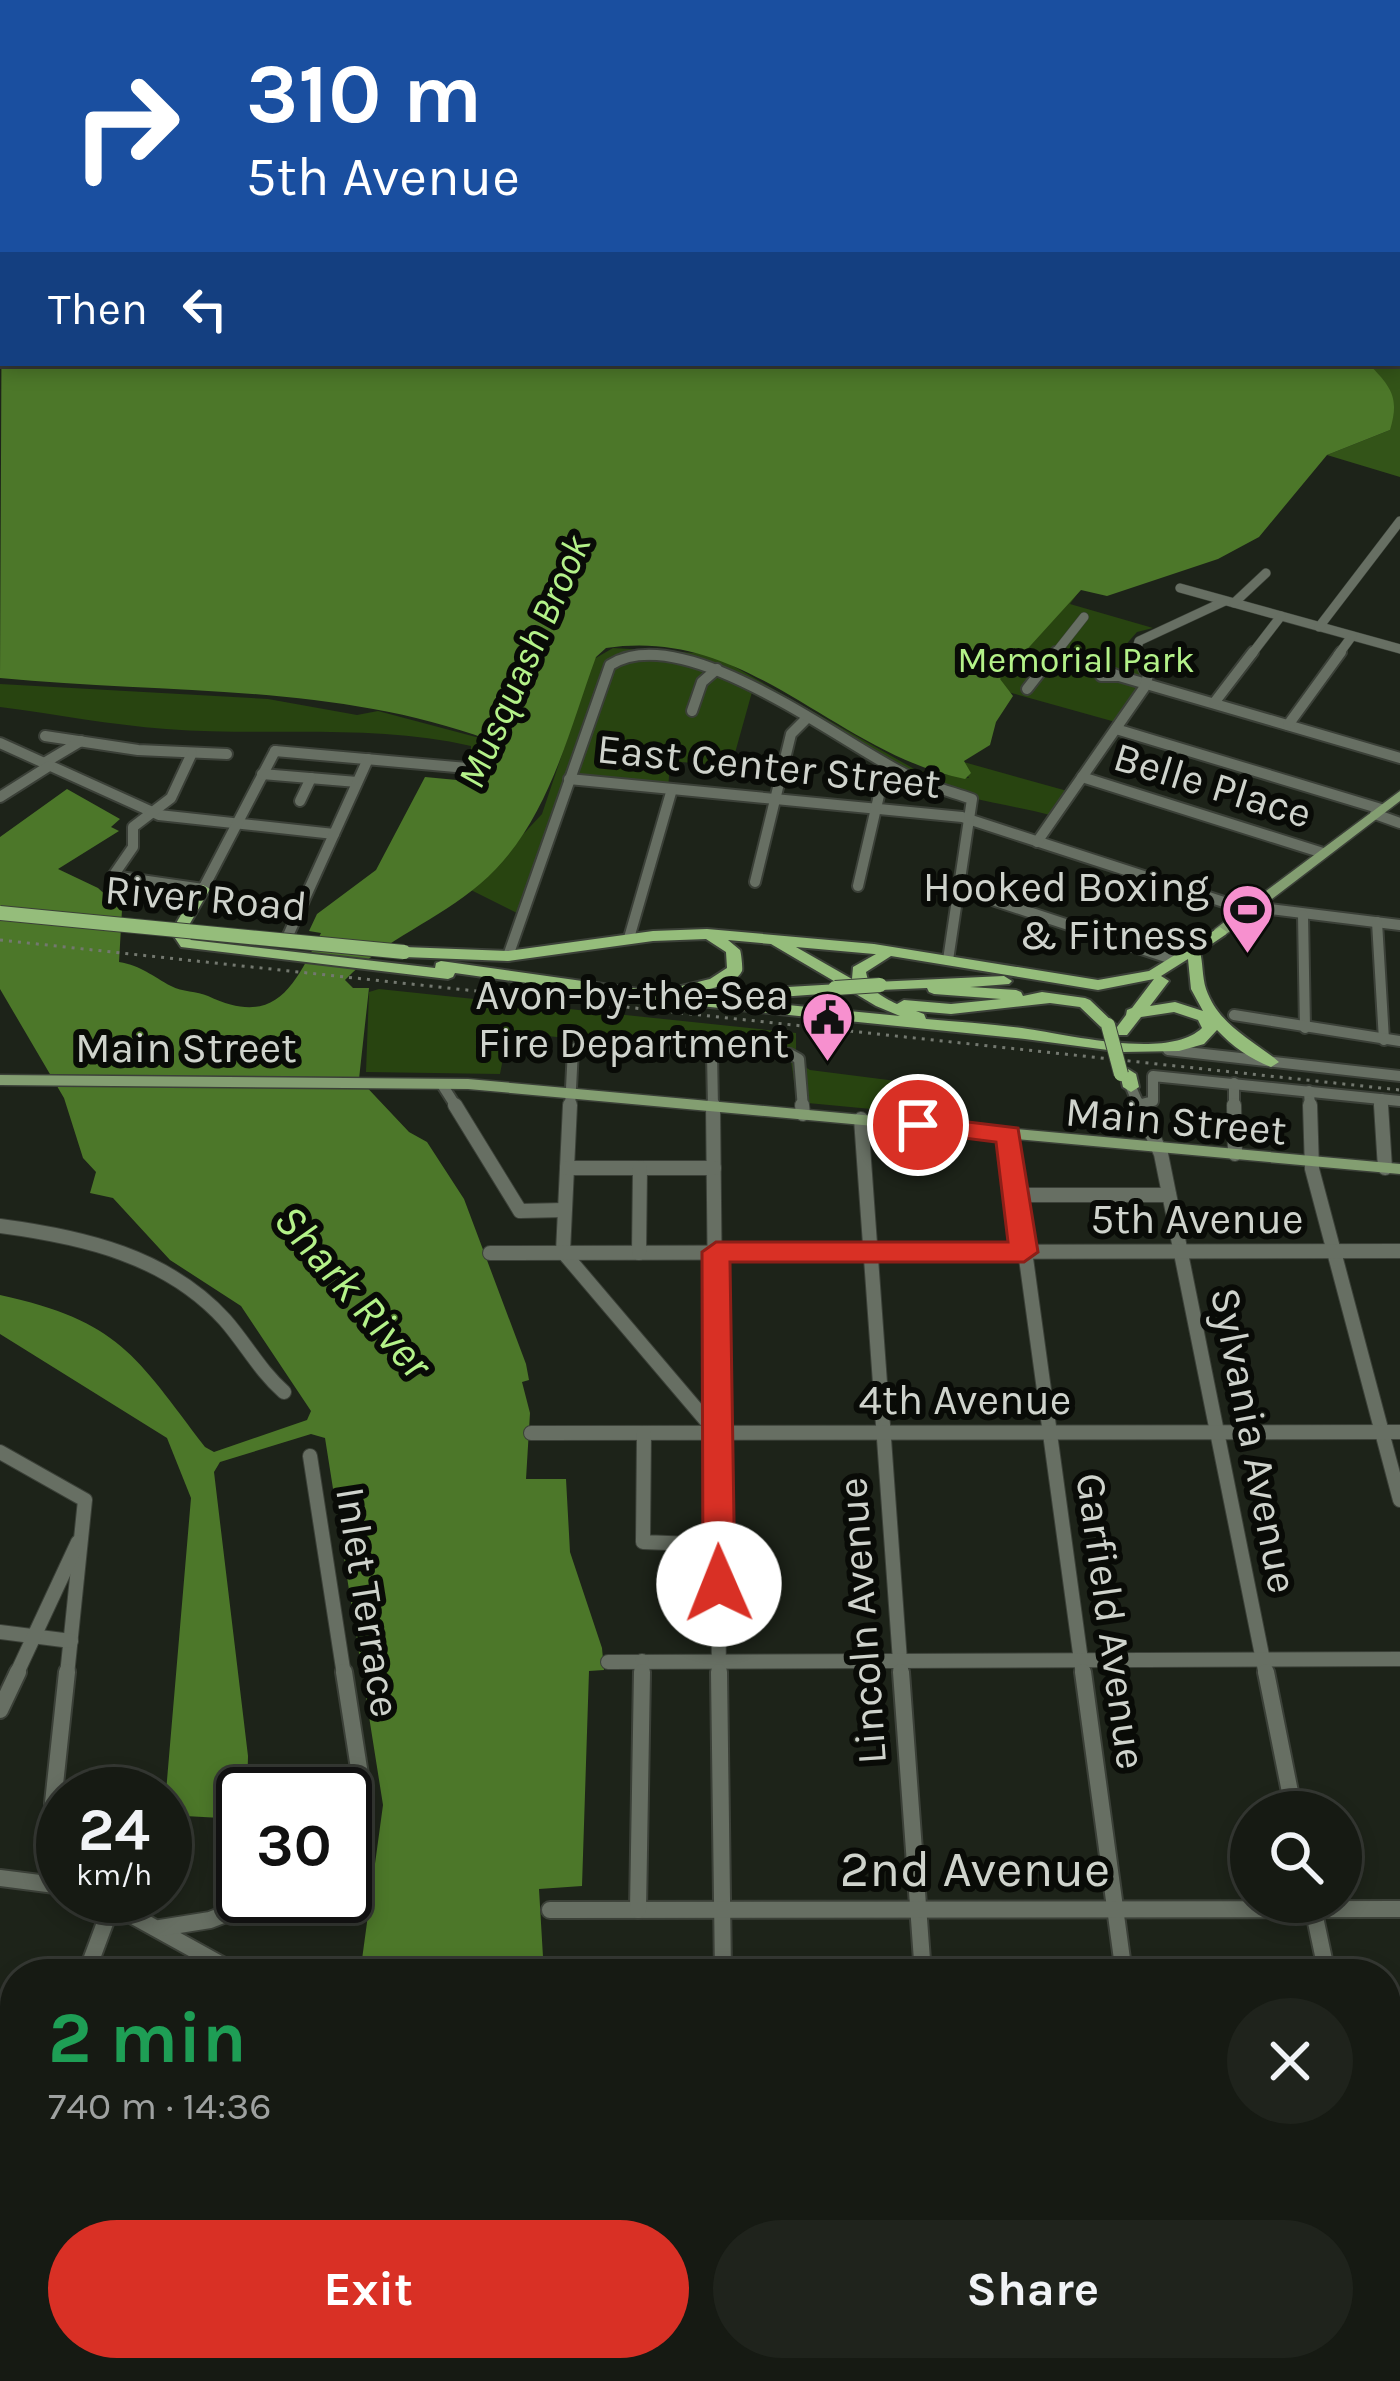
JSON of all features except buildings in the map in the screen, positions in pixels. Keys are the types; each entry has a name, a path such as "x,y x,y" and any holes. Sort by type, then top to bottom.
{"highway":[{"path":"202,889 182,921 181,940 398,960 596,988 1168,1050 1207,1037 1206,1018 1175,1007 1132,1013"},
{"path":"0,917 398,960 596,988"},
{"name":"River Road","path":"0,917 286,949"},
{"path":"398,960 508,956 628,938 707,934 898,952 1098,986 1142,979 1220,932"},
{"path":"1115,1028 1161,981 1220,932"},
{"path":"649,994 709,985 735,970 733,950 707,934"},
{"path":"759,938 810,958 889,1008 1029,1034"},
{"path":"559,983 542,967 550,956 571,947"},
{"path":"898,952 876,956 858,970 866,989 889,1001 936,1009 1051,998"},
{"path":"1196,956 1195,981 1224,1030 1271,1062"},
{"path":"649,994 981,979 1097,993 1161,981"},
{"path":"880,985 1051,998 1091,1006 1115,1028 1127,1078"}],"main road":[{"path":"1220,932 1400,795"},
{"name":"Main Street","path":"0,1080 443,1086 1395,1171"},
{"name":"Main Street","path":"715,1110 802,1114 861,1123"},
{"name":"Main Street","path":"1160,1151 1235,1154 1312,1165"}],"street":[{"path":"1319,627 1400,521"},
{"path":"1146,683 1135,653 1139,641 1229,602 1266,573"},
{"path":"1180,588 1352,636 1398,644"},
{"path":"1214,703 1281,616"},
{"path":"1027,689 1084,617"},
{"path":"1288,725 1352,636"},
{"path":"508,956 610,665 622,657 689,660 717,669 886,765 969,796 962,890 948,960"},
{"path":"692,711 702,682 717,669"},
{"path":"1118,676 1400,758"},
{"path":"1037,842 1146,683"},
{"path":"755,882 791,734 806,719"},
{"path":"1116,729 1400,823"},
{"path":"45,736 227,754"},
{"path":"0,797 82,741"},
{"path":"0,743 153,812 334,834"},
{"path":"192,753 173,795 133,827 133,847 113,876 202,889 275,745 467,768"},
{"path":"286,949 368,759"},
{"path":"858,886 886,765"},
{"path":"262,774 357,782"},
{"name":"Belle Place","path":"1082,777 1323,854"},
{"path":"300,801 310,778"},
{"name":"East Center Street","path":"569,779 967,818"},
{"path":"628,938 671,789"},
{"path":"967,818 1250,908 1400,925"},
{"path":"962,890 1175,960"},
{"path":"1303,915 1305,1028"},
{"path":"1377,922 1384,1040"},
{"path":"1234,1015 1400,1041"},
{"path":"716,1432 563,1252 573,1049 578,1044 712,1052 730,1047 798,1058 802,1114"},
{"path":"1168,1050 1400,1076"},
{"path":"712,1052 723,1959"},
{"path":"1142,1104 1154,1100 1149,1076 1400,1101"},
{"name":"Sylvania Avenue","path":"1127,1078 1160,1151 1290,1791"},
{"path":"1234,1083 1235,1154"},
{"path":"443,1086 520,1211 564,1210"},
{"path":"1310,1091 1312,1165 1400,1500"},
{"path":"1381,1099 1395,1171"},
{"name":"Lincoln Avenue","path":"861,1123 922,1959"},
{"name":"Garfield Avenue","path":"1009,1137 1122,1959"},
{"path":"567,1168 714,1168"},
{"path":"639,1252 640,1168"},
{"path":"1016,1195 1169,1196"},
{"path":"0,1226 74,1236 165,1272 224,1319 284,1392"},
{"name":"5th Avenue","path":"490,1253 1400,1251"},
{"name":"4th Avenue","path":"531,1432 1400,1432"},
{"path":"644,1433 643,1542 719,1545"},
{"path":"0,1452 80,1494 85,1504 57,1767"},
{"name":"Inlet Terrace","path":"310,1456 359,1767"},
{"path":"0,1710 82,1532"},
{"path":"0,1632 71,1641"},
{"path":"608,1661 1400,1659"},
{"path":"638,1910 642,1661"},
{"path":"0,1878 36,1883"},
{"name":"2nd Avenue","path":"550,1910 1230,1907"},
{"name":"2nd Avenue","path":"1362,1907 1400,1909"},
{"path":"160,1928 216,1918"},
{"path":"90,1959 99,1923"},
{"path":"150,1923 213,1959"},
{"path":"1317,1923 1324,1959"}],"green space":[{"name":"Memorial Park","path":"1080,590 1070,604 1153,628 1137,632 1123,648 1147,681 1119,723 1008,692 993,679 1056,604"},
{"path":"613,648 712,654 916,770 969,778 960,761 1071,792 1054,816 935,788 876,762 752,692 735,753 781,757 774,782 731,778 719,758 704,764 670,761 668,791 566,781 517,913 471,890 542,814 594,659"},
{"path":"0,684 268,699 357,715 378,711 491,741 485,769 470,770 471,746 433,739 125,725 0,707"},
{"path":"379,989 796,1033 796,1061 810,1070 912,1083 914,1113 797,1102 791,1061 508,1032 500,1074 366,1072 369,992"}],"shaded area":[{"path":"1369,366 1400,366 1400,477 1327,455 1390,430"}],"water":[{"path":"1,366 1371,366 1388,386 1393,401 1390,430 1327,455 1259,537 1218,559 1107,596 1081,590 1000,679 1013,696 996,722 990,745 964,761 971,773 965,779 918,765 748,673 704,656 657,646 606,648 596,657 538,808 503,861 464,897 377,953 345,980 353,988 369,988 359,1079 409,1132 427,1142 464,1199 526,1364 529,1380 522,1382 530,1413 526,1479 566,1479 570,1552 602,1648 604,1670 589,1671 582,1886 539,1889 543,1959 362,1959 367,1923 372,1923 383,1805 325,1438 311,1434 220,1462 214,1472 248,1767 216,1767 216,1818 192,1816 192,1767 168,1767 191,1498 167,1438 0,1334 0,1295 40,1305 99,1330 141,1365 205,1447 214,1452 307,1420 311,1411 241,1306 170,1260 113,1198 90,1193 96,1172 83,1158 64,1098 0,989 0,837 67,789 120,819 111,827 119,831 58,869 98,888 122,910 119,962 175,988 231,1005 266,1004 280,997 301,970 321,933 309,931 317,914 376,870 425,777 478,782 489,740 430,722 309,700 0,678"}],"railway":[{"path":"0,940 1400,1090"}],"place":[{"name":"Hooked Boxing & Fitness","path":"1248,956"},
{"name":"Avon-by-the-Sea Fire Department","path":"828,1064"}],"route":[{"path":"719,1584 716,1252 1024,1252 1009,1134 918,1125"}],"water label":[{"name":"Musquash Brook","path":"523,661"},
{"name":"Shark River","path":"354,1291"}]}
